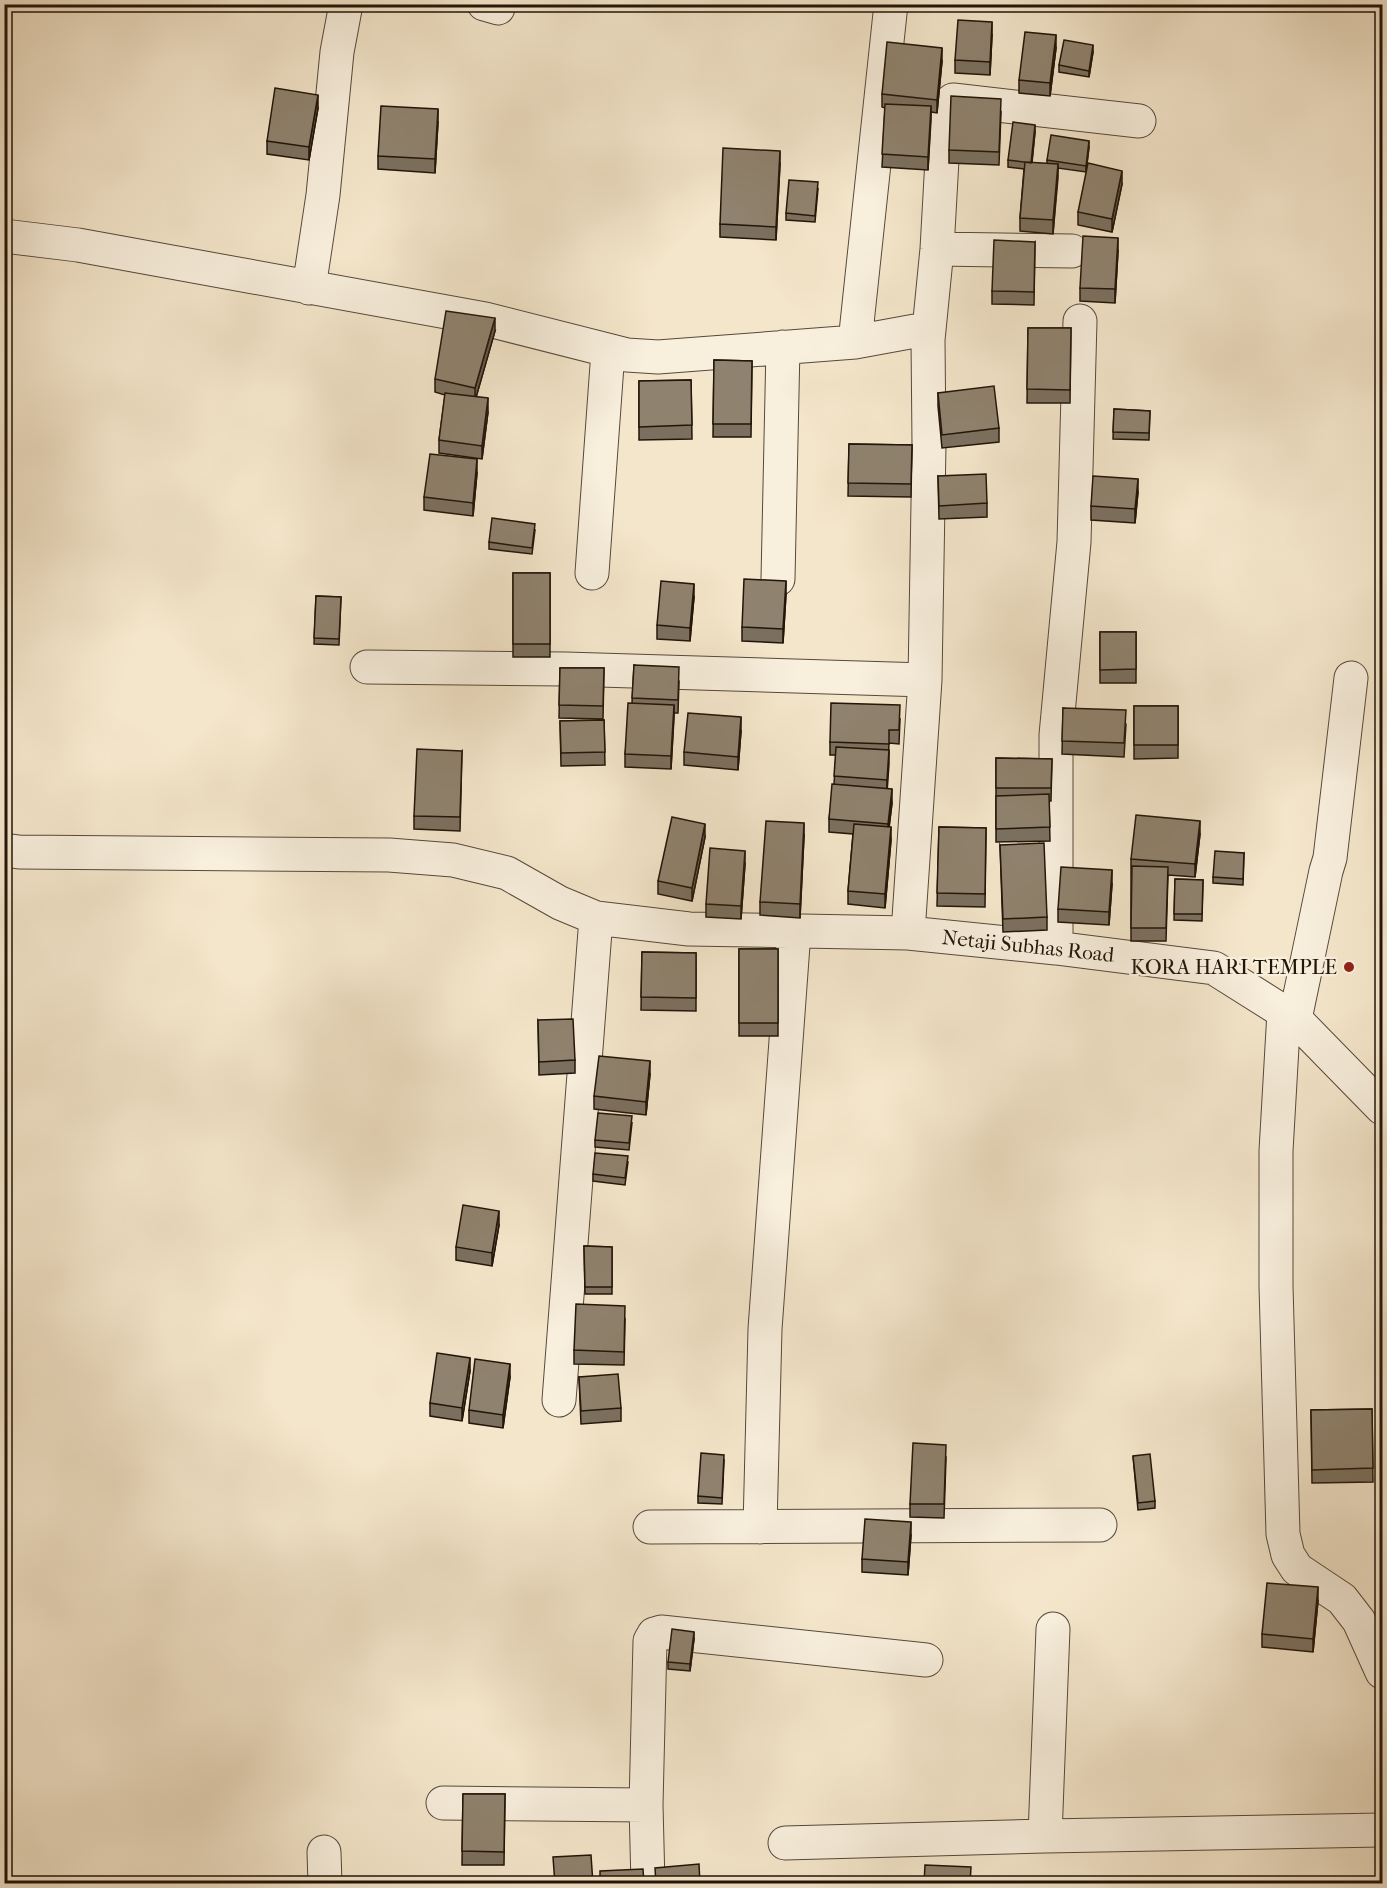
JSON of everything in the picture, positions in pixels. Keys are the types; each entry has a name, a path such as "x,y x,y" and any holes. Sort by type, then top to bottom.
{"street":[{"path":"309,288 322,195 337,52 346,4"},
{"path":"855,342 891,4"},
{"path":"908,933 925,680 929,444 928,340 937,249 945,106 953,100 1139,121"},
{"path":"4,236 78,245 485,319 627,356 658,357 855,342 915,331 924,333 928,340"},
{"path":"937,249 1072,251"},
{"path":"1056,948 1056,735 1074,542 1080,321"},
{"path":"778,579 783,347"},
{"path":"592,573 608,351"},
{"path":"367,667 566,669 925,680"},
{"path":"1351,678 1330,858 1290,1016 1276,1150 1276,1286 1283,1534 1288,1555 1298,1569 1342,1599 1359,1621 1383,1672"},
{"name":"Netaji Subhas Road","path":"4,850 389,855 453,860 507,873 560,903 596,918 689,928 908,933 1056,948 1214,968 1290,1016 1383,1108"},
{"path":"560,1400 596,918"},
{"path":"760,1527 765,1329 794,931"},
{"path":"650,1527 1100,1525"},
{"path":"1045,1836 1053,1629"},
{"path":"648,1884 646,1804 650,1641 654,1634 661,1632 926,1660"},
{"path":"443,1803 646,1804"},
{"path":"785,1843 1383,1830"}],"building":[{"path":"958,20 992,22 990,62 955,60"},
{"path":"1025,32 1056,35 1050,83 1019,80"},
{"path":"1064,40 1093,45 1089,71 1059,65"},
{"path":"887,42 942,48 937,100 882,94"},
{"path":"275,88 318,95 309,147 267,141"},
{"path":"951,96 1001,99 999,152 949,150"},
{"path":"885,104 931,106 928,157 882,154"},
{"path":"381,106 438,109 435,159 378,156"},
{"path":"1013,122 1035,125 1031,163 1008,160"},
{"path":"1051,135 1089,141 1086,166 1047,160"},
{"path":"723,148 780,151 776,227 720,224"},
{"path":"1025,162 1058,164 1053,220 1020,218"},
{"path":"1088,163 1122,171 1112,219 1078,212"},
{"path":"789,180 818,182 815,216 786,213"},
{"path":"1083,236 1118,238 1115,289 1080,288"},
{"path":"994,240 1035,242 1034,292 992,291"},
{"path":"446,311 495,318 475,388 435,379"},
{"path":"1028,328 1071,328 1070,390 1027,389"},
{"path":"714,360 752,361 751,424 713,424"},
{"path":"691,380 692,425 639,427 639,381"},
{"path":"994,386 999,428 942,435 938,393"},
{"path":"445,393 488,398 482,446 439,440"},
{"path":"1114,409 1150,411 1149,433 1113,432"},
{"path":"849,444 912,445 911,484 848,483"},
{"path":"430,454 477,459 473,503 424,497"},
{"path":"986,474 987,503 939,506 938,476"},
{"path":"1093,476 1138,479 1135,509 1091,506"},
{"path":"492,518 535,524 532,548 489,542"},
{"path":"513,573 550,573 550,644 513,644"},
{"path":"744,579 786,581 783,629 742,627"},
{"path":"661,581 694,584 690,628 657,625"},
{"path":"316,596 341,597 339,639 314,638"},
{"path":"1100,632 1136,632 1136,669 1100,670"},
{"path":"634,665 679,667 678,700 632,698"},
{"path":"560,668 604,668 603,706 559,705"},
{"path":"628,703 674,705 671,756 625,754"},
{"path":"831,703 900,705 899,730 889,730 889,744 830,742"},
{"path":"1134,706 1178,706 1178,745 1134,745"},
{"path":"1063,708 1126,710 1124,743 1062,741"},
{"path":"688,713 741,717 738,757 684,752"},
{"path":"604,720 605,752 561,753 560,721"},
{"path":"836,747 889,750 887,780 834,776"},
{"path":"417,749 462,751 460,817 414,816"},
{"path":"996,758 1052,759 1051,788 996,788"},
{"path":"832,784 892,789 888,824 829,819"},
{"path":"1049,794 1050,827 996,829 996,796"},
{"path":"1136,815 1200,821 1195,864 1131,859"},
{"path":"672,817 705,824 692,888 658,881"},
{"path":"766,821 804,823 800,904 760,902"},
{"path":"854,824 891,827 885,894 848,891"},
{"path":"939,827 986,828 985,894 937,893"},
{"path":"1044,843 1047,917 1003,919 1000,845"},
{"path":"710,848 745,851 741,906 706,904"},
{"path":"1215,851 1244,853 1243,879 1213,877"},
{"path":"1132,866 1168,867 1166,928 1131,928"},
{"path":"1061,867 1112,870 1109,912 1058,909"},
{"path":"1175,879 1203,880 1202,914 1174,914"},
{"path":"739,949 778,949 778,1023 739,1023"},
{"path":"642,952 696,953 696,998 641,997"},
{"path":"573,1019 575,1060 539,1062 538,1020"},
{"path":"599,1056 650,1061 646,1102 594,1096"},
{"path":"598,1113 632,1116 629,1143 595,1140"},
{"path":"595,1153 628,1156 625,1178 593,1174"},
{"path":"463,1205 499,1211 492,1253 456,1247"},
{"path":"584,1246 612,1247 612,1287 585,1287"},
{"path":"576,1304 625,1306 624,1352 574,1350"},
{"path":"437,1353 470,1358 462,1408 430,1403"},
{"path":"475,1359 510,1364 503,1415 469,1410"},
{"path":"618,1374 621,1408 581,1411 579,1377"},
{"path":"1372,1409 1373,1468 1312,1470 1311,1410"},
{"path":"913,1443 946,1445 944,1504 910,1504"},
{"path":"701,1453 724,1455 722,1498 698,1496"},
{"path":"1150,1454 1155,1501 1138,1503 1133,1456"},
{"path":"865,1519 911,1522 908,1562 862,1559"},
{"path":"1267,1583 1318,1587 1313,1639 1262,1634"},
{"path":"672,1629 694,1632 690,1664 668,1662"},
{"path":"463,1794 505,1794 504,1852 462,1851"},
{"path":"591,1855 593,1884 555,1884 553,1857"},
{"path":"699,1864 700,1884 656,1884 655,1868"},
{"path":"925,1865 971,1867 970,1884 924,1884"},
{"path":"643,1869 644,1884 600,1884 600,1871"}],"place":[{"name":"KORA HARI TEMPLE","path":"1349,967"}]}
